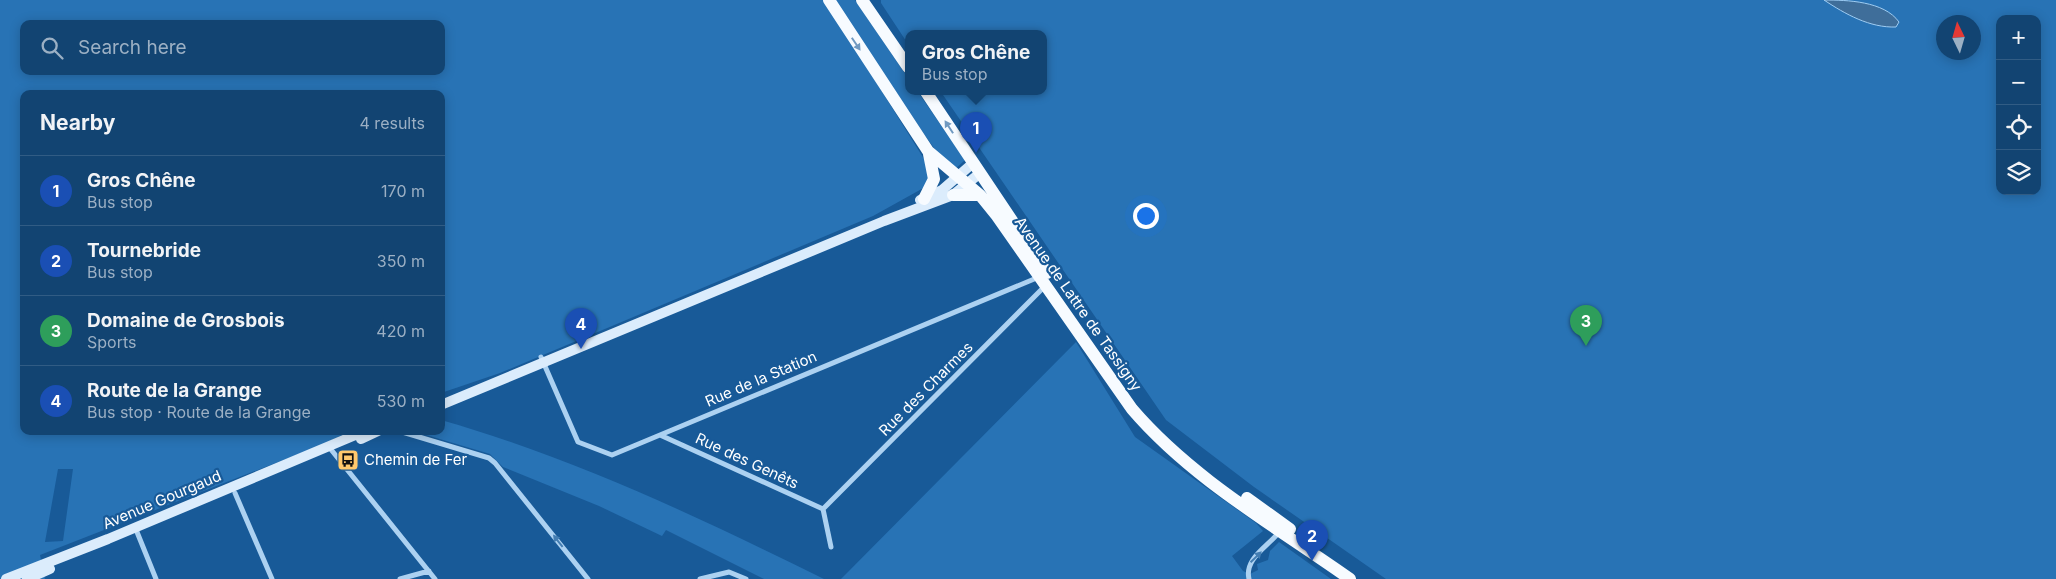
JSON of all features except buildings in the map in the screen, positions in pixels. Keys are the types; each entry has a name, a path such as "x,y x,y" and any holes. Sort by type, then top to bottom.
{"main road":[{"name":"Avenue de Lattre de Tassigny","path":"829,0 928,151 980,195 997,216 1132,409 1147,426 1204,477 1282,527 1350,579"},
{"path":"862,0 905,63"},
{"path":"928,95 976,169 1144,414 1166,437 1282,527 1362,579"},
{"path":"926,202 934,179 928,151"},
{"path":"926,202 935,194 962,181 976,169"},
{"path":"953,195 962,181"},
{"path":"445,403 672,305 926,202 953,195 980,195"},
{"path":"445,397 543,360"},
{"path":"332,449 358,435"},
{"path":"332,449 368,435"},
{"name":"Avenue Gourgaud","path":"6,579 49,571 137,532 235,493 332,449"},
{"name":"Avenue Gourgaud","path":"26,579 49,571 332,449"}],"street":[{"name":"Rue de la Station","path":"543,360 578,442 612,455 1042,281"},
{"name":"Rue des Charmes","path":"823,509 1042,281"},
{"path":"412,435 489,458 495,462 588,579"},
{"name":"Rue des Genêts","path":"660,435 823,509"},
{"path":"332,449 435,579"},
{"path":"235,493 272,579"},
{"path":"823,509 831,547"},
{"path":"1249,579 1250,562 1266,547 1282,527"},
{"path":"137,532 156,579"},
{"path":"400,579 429,571"},
{"path":"700,579 717,574 733,573 746,579"}],"shaded area":[{"path":"0,0 825,0 924,159 930,176 927,186 873,216 500,373 445,392 445,90 20,90 20,435 342,435 319,446 40,555 45,579 0,579","holes":["58,469 73,469 63,541 45,542"]},
{"path":"834,0 855,0 905,74 905,95 920,95 965,160 955,169 940,156"},
{"path":"881,0 2056,0 2056,579 1386,579 1254,487 1166,420 943,95 1047,95 1047,30 905,30 905,39 881,3"},
{"path":"1824,0 1854,1 1875,6 1892,15 1899,22 1896,27 1867,23"},
{"path":"1076,342 1135,437 1256,523 1263,531 1232,556 1243,571 1250,574 1258,570 1257,564 1268,560 1270,551 1279,542 1331,579 841,579"},
{"path":"445,421 540,452 684,512 824,579 764,579 666,530 662,536 599,506 503,467 490,454 426,435 445,435"}],"place":[{"name":"Gros Chêne","path":"976,153"},
{"name":"Domaine de Grosbois","path":"1586,346"},
{"name":"Route de la Grange","path":"581,349"},
{"name":"Chemin de Fer","path":"348,460"},
{"name":"Tournebride","path":"1312,561"}]}
